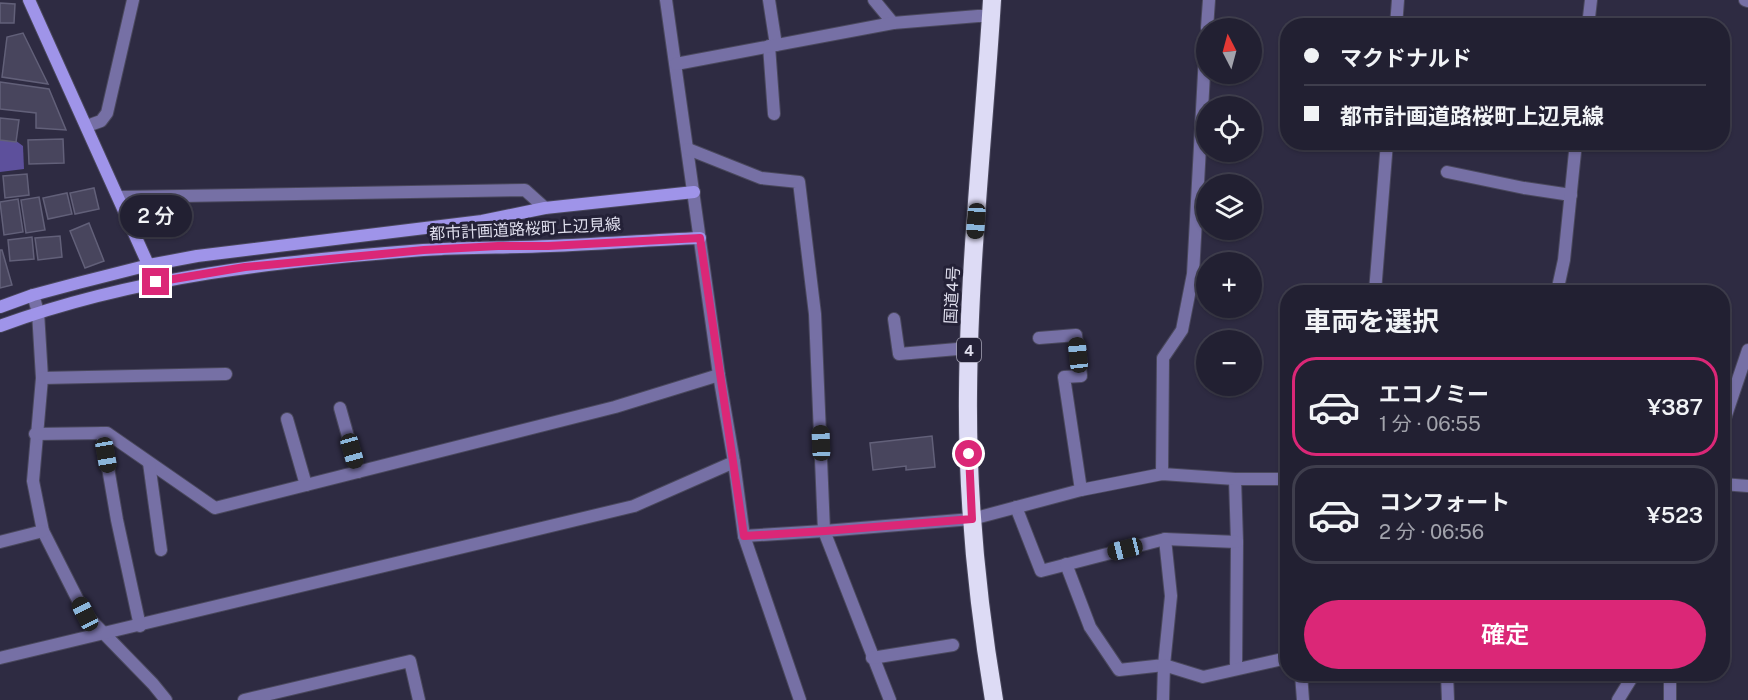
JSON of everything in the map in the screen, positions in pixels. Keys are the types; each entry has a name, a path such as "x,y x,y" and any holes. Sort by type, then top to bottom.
{"highway":[{"name":"国道4号","path":"992,8 969,348 968,437 978,589 994,700"}],"street":[{"path":"29,0 156,282"},
{"path":"87,126 100,121 107,114 133,0"},
{"path":"666,0 744,536 800,700"},
{"path":"769,0 774,114"},
{"path":"874,0 893,23"},
{"path":"1208,18 1209,0"},
{"path":"1397,18 1398,0"},
{"path":"1589,18 1591,0"},
{"path":"675,64 893,23 978,16 992,8"},
{"path":"1162,474 1163,358 1182,330 1193,274 1203,84"},
{"path":"688,149 761,178 799,182 815,314 825,531 890,700"},
{"path":"1376,285 1386,150"},
{"path":"1559,285 1564,260 1575,150"},
{"path":"1447,172 1571,195"},
{"path":"119,197 525,190 545,208"},
{"name":"都市計画道路桜町上辺見線","path":"0,307 33,295 149,265 233,250 482,221 545,208 694,192"},
{"name":"都市計画道路桜町上辺見線","path":"0,326 38,312 156,282 245,267 424,250 700,238"},
{"path":"33,295 38,312 42,378 35,434 33,481 43,531 85,614 166,700"},
{"path":"894,320 899,354 969,348"},
{"path":"1039,338 1076,335 1081,376 1064,377 1081,490"},
{"path":"1730,403 1748,350"},
{"path":"42,378 226,374"},
{"path":"35,434 107,433 215,508 615,407 719,375"},
{"path":"340,408 358,472"},
{"path":"287,419 306,485"},
{"path":"102,433 117,520 140,626"},
{"path":"0,658 634,506 735,462"},
{"path":"149,463 161,550"},
{"path":"744,536 972,519 1081,490 1162,474 1235,479 1280,479"},
{"path":"1235,479 1236,668"},
{"path":"1730,485 1748,486"},
{"path":"1016,507 1041,571 1165,539 1237,542"},
{"path":"0,542 43,531"},
{"path":"1163,700 1171,596 1165,539"},
{"path":"1066,564 1089,627 1119,670 1164,665 1203,677 1280,659"},
{"path":"872,658 953,645"},
{"path":"243,700 410,661 419,700"},
{"path":"1302,681 1303,700"},
{"path":"1447,681 1448,700"},
{"path":"1618,700 1630,681"},
{"path":"1670,681 1670,700"}],"shaded area":[{"path":"0,129 23,146 24,169 0,172"}],"building":[{"path":"0,3 15,4 14,23 0,23"},
{"path":"23,33 48,84 2,77 7,37"},
{"path":"0,82 49,89 66,130 36,128 36,113 0,109"},
{"path":"0,118 19,120 16,142 0,140"},
{"path":"63,139 64,163 29,164 28,140"},
{"path":"27,174 29,195 5,198 3,176"},
{"path":"94,188 99,209 75,214 70,193"},
{"path":"67,193 72,214 48,219 43,198"},
{"path":"39,197 45,230 26,233 21,200"},
{"path":"18,199 23,232 4,235 0,202"},
{"path":"89,223 104,261 85,268 70,231"},
{"path":"60,236 62,257 38,260 35,238"},
{"path":"32,237 34,259 10,261 8,240"},
{"path":"0,250 2,250 12,285 0,288"},
{"path":"932,436 935,467 906,470 906,466 873,470 870,443"}],"route":[{"path":"156,282 245,267 424,250 700,238 719,375 735,462 744,536 972,519 969,454"}]}
